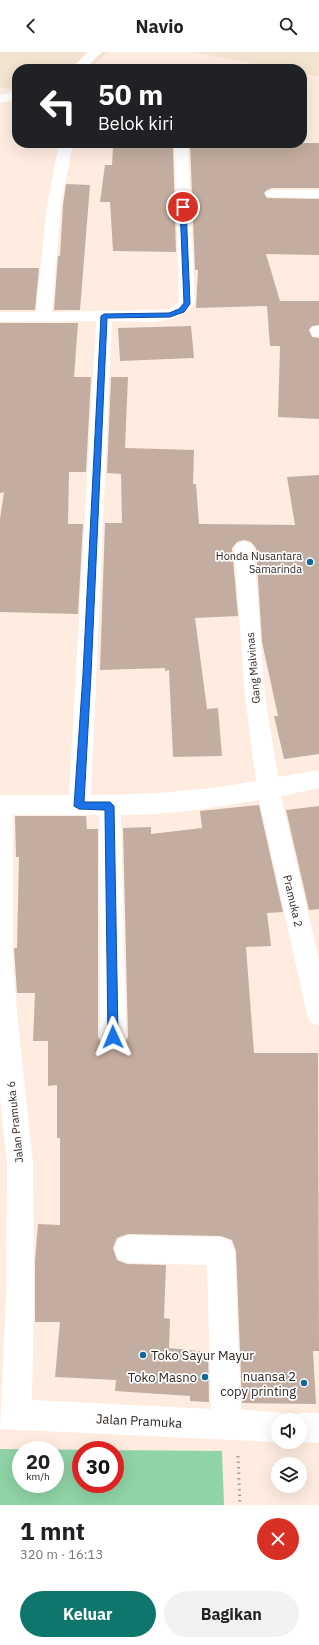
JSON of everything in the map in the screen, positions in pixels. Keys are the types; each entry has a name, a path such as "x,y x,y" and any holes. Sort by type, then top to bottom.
{"street":[{"path":"83,64 96,52"},
{"path":"0,99 12,96"},
{"path":"44,316 54,205 65,148"},
{"path":"0,316 170,315 182,310 187,303 181,148"},
{"path":"272,194 319,194"},
{"path":"79,806 87,674 104,316"},
{"name":"Gang Malvinas","path":"244,548 255,696 266,762 268,788"},
{"path":"1,805 146,805 223,797 319,779"},
{"name":"Pramuka 2","path":"268,788 319,1014"},
{"name":"Jalan Pramuka 6","path":"1,805 1,960 5,1024 20,1163 20,1298 9,1415"},
{"path":"110,806 113,1037"},
{"path":"128,1249 221,1251 226,1425"},
{"name":"Jalan Pramuka","path":"9,1415 271,1428"},
{"path":"307,1428 319,1428"}],"path":[{"path":"240,1487 240,1505"}],"shaded area":[{"path":"0,52 108,52 95,64 12,64 12,89 0,87"},
{"path":"192,52 319,52 319,76 307,74 307,64 256,64"}],"green space":[{"path":"0,1449 12,1449 12,1493 64,1493 64,1450 72,1450 72,1493 124,1493 124,1450 222,1451 224,1505 0,1505"}],"building":[{"path":"307,143 319,143 319,188 272,188 264,193 267,198 319,199 319,255 266,254 280,301 319,301 319,325 312,326 309,330 312,337 319,338 319,419 278,417 280,346 270,346 267,306 196,308 198,270 195,270 190,148 307,148"},
{"path":"113,148 173,148 176,252 113,251 110,202 100,202 105,165 112,165"},
{"path":"66,184 90,185 80,310 54,310"},
{"path":"0,268 39,268 35,310 0,310"},
{"path":"0,323 78,323 74,377 91,377 86,472 69,472 68,524 83,524 78,614 0,612 0,519 4,492 0,493"},
{"path":"191,326 194,358 120,361 118,328"},
{"path":"111,377 128,377 125,448 194,450 193,484 196,484 199,524 295,525 287,477 319,475 319,754 284,759 274,716 278,716 262,642 256,548 251,542 244,540 237,542 232,548 238,616 195,618 207,709 218,708 222,756 173,757 169,670 165,671 165,668 100,670 105,523 122,523 121,474 107,473"},
{"path":"259,805 283,912 267,913 271,946 246,947 254,1053 318,1053 319,1351 313,1351 316,1404 242,1403 236,1251 232,1240 221,1236 128,1234 117,1238 113,1248 117,1260 127,1264 166,1265 164,1318 170,1319 169,1348 208,1352 209,1402 190,1401 190,1396 115,1391 116,1380 55,1377 60,1322 35,1322 35,1261 38,1224 60,1225 60,1138 57,1138 57,1085 48,1086 48,1041 33,1041 35,993 17,993 14,948 17,948 19,857 16,857 15,816 86,816 87,829 98,829 98,1037 104,1047 113,1050 123,1047 128,1037 123,828 151,827 151,834 202,828 200,811"},
{"path":"319,806 319,909 309,910 286,810"}],"place":[{"name":"Honda Nusantara Samarinda","path":"310,562"},
{"name":"Toko Sayur Mayur","path":"143,1355"},
{"name":"Toko Masno","path":"205,1377"},
{"name":"nuansa 2 copy printing","path":"304,1383"}],"route":[{"path":"113,1037 110,806 79,806 87,674 104,316 170,315 182,310 187,303 183,207"}]}
